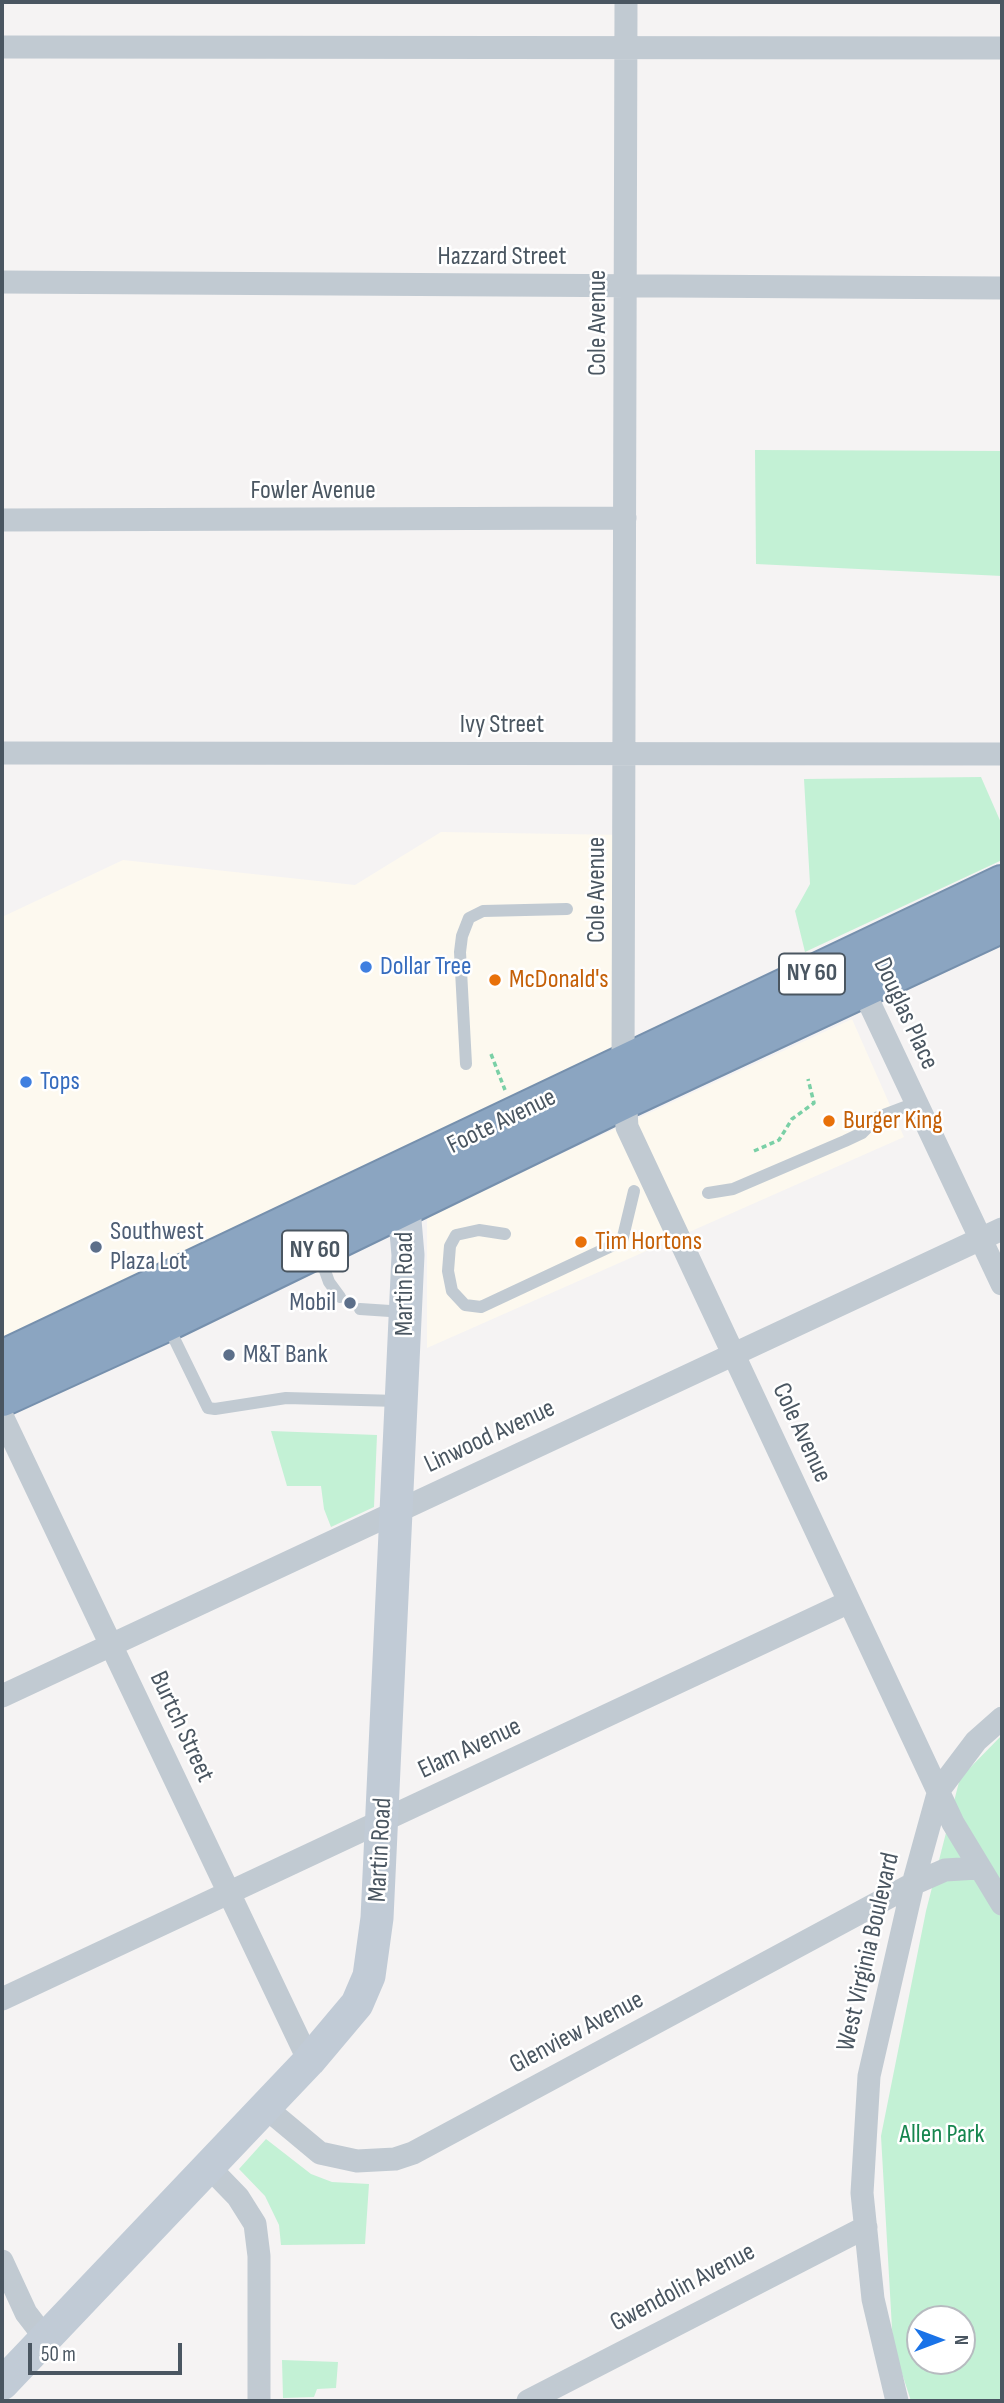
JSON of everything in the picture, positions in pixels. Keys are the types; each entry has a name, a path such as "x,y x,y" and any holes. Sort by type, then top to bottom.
{"highway":[{"name":"Foote Avenue","path":"2,1360 398,1192 855,973 1002,885"},
{"name":"Foote Avenue","path":"855,973 1002,923"},
{"name":"Foote Avenue","path":"2,1397 317,1250 398,1192"}],"street":[{"name":"Cole Avenue","path":"626,2 624,1082 627,1127 939,1790 978,1868 1002,1904"},
{"path":"2,47 1002,48"},
{"name":"Hazzard Street","path":"2,282 1002,288"},
{"name":"Fowler Avenue","path":"2,520 625,518"},
{"name":"Ivy Street","path":"2,753 1002,754"},
{"name":"Douglas Place","path":"855,973 915,1103 992,1233 1002,1283"},
{"name":"Martin Road","path":"2,2384 309,2061 356,2004 369,1976 377,1928 383,1821 406,1312 408,1255 398,1192"},
{"name":"Linwood Avenue","path":"2,1696 992,1233"},
{"name":"Burtch Street","path":"2,1416 309,2061"},
{"name":"Elam Avenue","path":"2,1999 849,1602"},
{"name":"West Virginia Boulevard","path":"897,2401 873,2299 866,2227 862,2162 869,2076 913,1884 939,1790 976,1741 1002,1717"},
{"path":"913,1884 945,1870 978,1868"},
{"name":"Glenview Avenue","path":"266,2108 320,2153 357,2161 395,2159 425,2146 913,1884"},
{"path":"208,2166 244,2205 255,2224 259,2256 259,2401"},
{"name":"Gwendolin Avenue","path":"528,2401 866,2227"},
{"path":"2,2261 26,2313 46,2339"}],"lane":[{"path":"466,1064 460,952 462,936 469,918 483,911 568,909"},
{"path":"708,1193 733,1189 845,1142 862,1133 878,1117 915,1103"},
{"path":"505,1234 479,1230 456,1235 450,1246 448,1271 452,1291 465,1305 481,1307 622,1241 634,1191"},
{"path":"317,1250 329,1283 340,1297"},
{"path":"360,1309 406,1312"},
{"path":"166,1322 203,1403 208,1408 286,1398 402,1401"}],"path":[{"path":"491,1054 509,1099"},
{"path":"754,1151 779,1140 792,1119 814,1103 808,1079"}],"shaded area":[{"path":"441,832 625,835 623,1065 2,1340 2,917 123,860 355,885"},
{"path":"852,1019 904,1137 427,1348 427,1216"}],"green space":[{"path":"755,450 1002,451 1002,576 756,564"},
{"path":"981,777 1002,825 1002,860 805,952 795,911 810,884 804,779"},
{"path":"271,1431 377,1435 374,1507 331,1527 324,1509 321,1486 287,1486"},
{"name":"Allen Park","path":"1002,1735 1002,2401 911,2401 893,2346 881,2136 926,1911 960,1778"},
{"path":"266,2139 311,2174 332,2182 369,2184 365,2244 281,2245 279,2225 265,2196 239,2169"},
{"path":"282,2360 338,2362 336,2388 317,2389 314,2397 283,2398"}],"place":[{"name":"Dollar Tree","path":"366,967"},
{"name":"McDonald's","path":"495,980"},
{"name":"Tops","path":"26,1082"},
{"name":"Burger King","path":"829,1121"},
{"name":"Tim Hortons","path":"581,1242"},
{"name":"Southwest Plaza Lot","path":"96,1247"},
{"name":"Mobil","path":"350,1303"},
{"name":"M&T Bank","path":"229,1355"}]}
